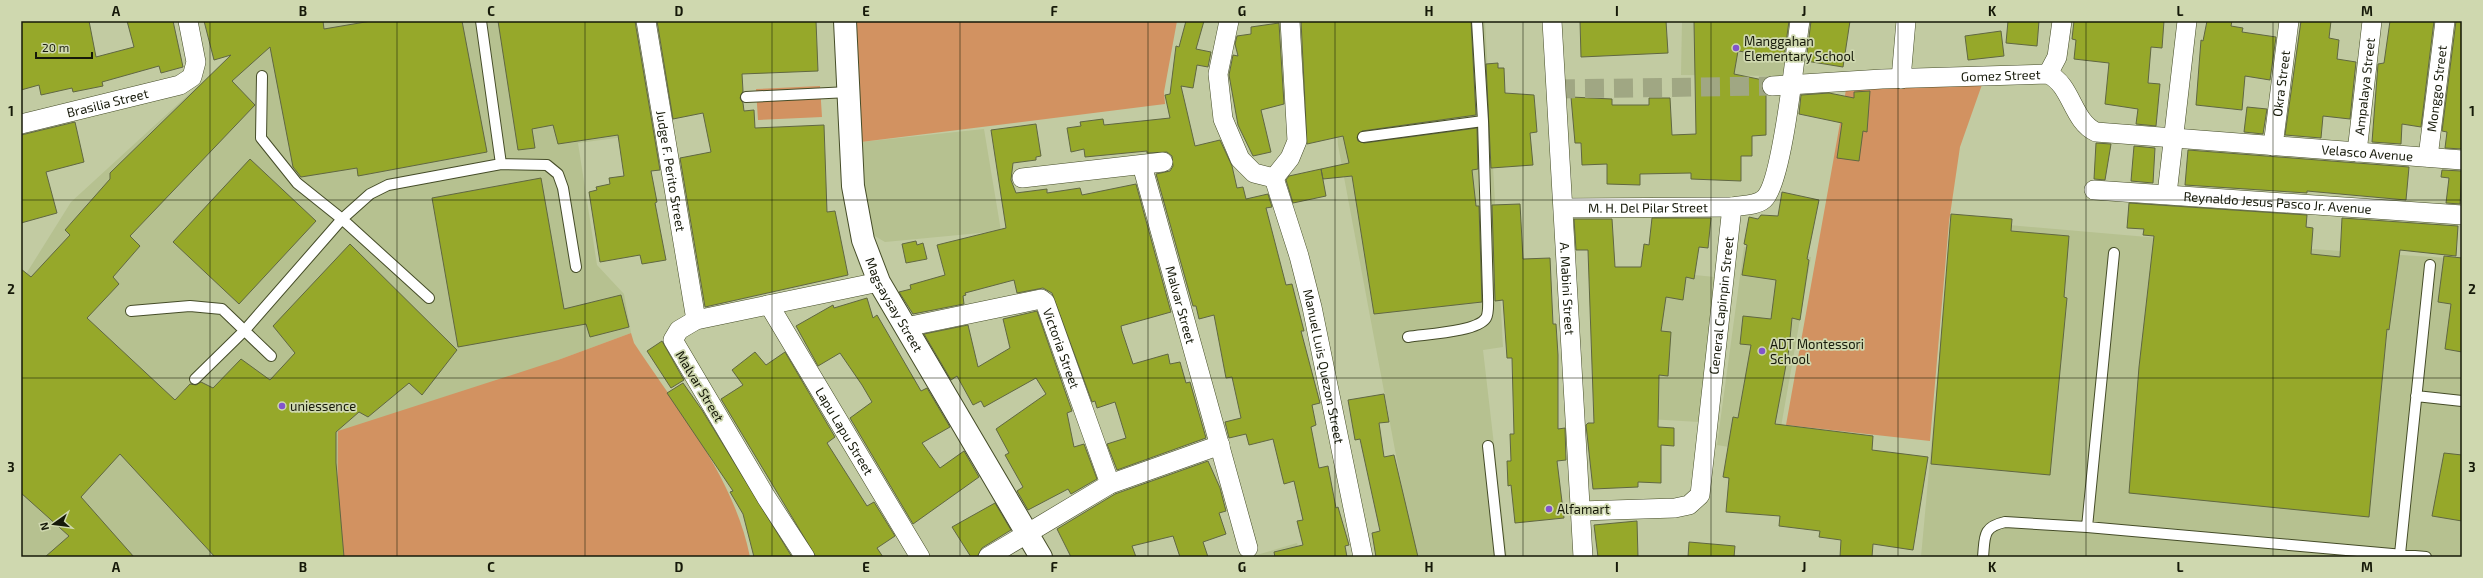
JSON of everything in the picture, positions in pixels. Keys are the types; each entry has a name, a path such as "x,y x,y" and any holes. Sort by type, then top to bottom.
{"street":[{"name":"Brasilia Street","path":"21,124 180,85 192,77 196,62 188,21"},
{"name":"Judge F. Perito Street","path":"646,21 696,320"},
{"name":"Magsaysay Street","path":"846,21 853,186 863,240 880,282 1041,557"},
{"path":"1229,21 1218,74 1223,119 1240,159 1254,173 1274,178 1290,158 1297,141 1290,21"},
{"name":"A. Mabini Street","path":"1552,21 1583,557"},
{"path":"1732,207 1757,203 1765,198 1782,155 1781,86 1800,21"},
{"path":"1901,79 1906,21"},
{"path":"2048,74 2057,57 2062,21"},
{"path":"2167,194 2187,21"},
{"name":"Okra Street","path":"2273,146 2289,21"},
{"name":"Ampalaya Street","path":"2357,152 2372,21"},
{"name":"Monggo Street","path":"2428,157 2444,21"},
{"name":"Gomez Street","path":"1781,86 1901,79 2048,74 2059,82 2086,128 2096,132 2273,146"},
{"name":"Velasco Avenue","path":"2273,146 2462,160"},
{"path":"1022,178 1163,162"},
{"name":"Malvar Street","path":"1142,165 1248,548"},
{"name":"Manuel Luis Quezon Street","path":"1274,178 1299,256 1312,306 1363,557"},
{"name":"Reynaldo Jesus Pasco Jr. Avenue","path":"2094,190 2462,215"},
{"name":"M. H. Del Pilar Street","path":"1564,208 1732,207"},
{"name":"General Capinpin Street","path":"1580,511 1675,508 1689,505 1700,495 1732,207"},
{"name":"Malvar Street","path":"805,557 675,345 673,340 674,336 696,320 880,282"},
{"name":"Victoria Street","path":"906,327 1041,299 1045,302 1110,484"},
{"name":"Lapu Lapu Street","path":"769,305 920,557"},
{"path":"988,557 1110,484 1220,445"}],"lane":[{"path":"481,21 501,164"},
{"path":"1408,337 1469,328 1480,325 1487,317 1488,296 1483,122 1477,21"},
{"path":"262,76 262,138 296,183 342,219 429,298"},
{"path":"746,97 849,92"},
{"path":"1363,137 1483,122"},
{"path":"195,379 245,330 342,219 370,194 388,185 501,164 547,165 558,174 563,188 576,267"},
{"path":"2087,527 2114,253"},
{"path":"2400,554 2430,265"},
{"path":"131,311 190,306 222,309 271,356"},
{"path":"2416,396 2462,401"},
{"path":"1488,446 1500,557"},
{"path":"1983,557 1986,532 1993,525 2005,522 2087,527 2426,557"}],"shaded area":[{"path":"275,21 604,21 624,137 578,143 597,265 624,294 631,333 558,360 337,557 21,557 21,282 71,202 213,72"},
{"path":"855,21 1177,21 1164,92 1165,104 861,142"},
{"path":"1330,21 1485,21 1503,347 1483,350 1507,557 1415,557 1338,145"},
{"name":"Manggahan Elementary School","path":"1682,21 1794,21 1787,76 1681,75"},
{"path":"1985,76 1960,147 1949,222 1930,441 1786,425 1847,84"},
{"path":"820,86 822,117 758,120 756,89"},
{"path":"984,129 1001,231 885,242 873,235 864,184 861,142"},
{"path":"1952,220 2205,242 2462,259 2462,557 1921,557"},
{"name":"ADT Montessori School","path":"1744,247 1811,257 1776,455 1717,445"},
{"path":"1633,269 1715,277 1699,422 1631,418"},
{"path":"631,333 634,343 686,419 718,472 731,499 742,528 750,557 337,557 338,431 558,360"},
{"path":"1297,543 1301,557 1250,557"}],"building":[{"path":"21,21 89,21 96,57 134,47 127,21 173,21 183,67 161,73 159,66 102,82 103,86 73,92 72,88 41,95 39,85 21,90"},
{"path":"204,21 323,21 324,29 371,21 462,21 487,152 358,176 357,168 301,177 293,167 270,47 232,81 255,105 130,236 140,246 113,277 119,284 87,318 175,400 190,384 196,385 201,382 213,388 241,359 270,380 295,353 273,326 350,244 457,350 422,395 409,383 368,417 359,412 336,432 336,463 344,557 215,557 120,454 81,497 134,557 45,557 69,536 21,493 21,269 31,277 70,235 65,230 110,179 110,173 231,55 214,60"},
{"path":"498,21 635,21 660,170 651,171 657,202 655,203 666,260 642,264 640,255 600,262 589,192 597,190 596,187 610,184 609,178 624,176 618,135 558,144 553,125 532,129 535,148 518,150"},
{"path":"657,21 816,21 818,71 742,74 743,91 740,98 743,103 744,111 754,110 755,128 824,125 827,212 835,211 848,275 705,307 680,158 711,152 703,113 673,119"},
{"path":"1186,21 1204,21 1196,49 1211,52 1208,67 1197,65 1193,88 1181,86 1195,146 1220,140 1232,166 1237,188 1243,187 1246,199 1268,194 1272,207 1266,208 1286,285 1292,284 1304,331 1301,331 1320,403 1312,405 1316,425 1311,427 1319,468 1328,466 1336,508 1338,507 1349,545 1345,546 1347,557 1275,557 1274,552 1303,545 1297,521 1303,520 1294,481 1284,484 1273,439 1249,445 1246,434 1229,438 1225,422 1241,418 1232,377 1226,378 1214,315 1199,319 1196,306 1193,306 1156,174 1170,171 1173,166 1172,156 1167,152 1147,153 1147,151 1085,157 1084,149 1071,152 1067,128 1081,126 1080,122 1103,119 1104,125 1170,118 1165,95 1170,94 1176,46 1179,47"},
{"path":"1301,21 1471,21 1476,115 1362,131 1357,137 1358,141 1364,143 1477,128 1478,169 1472,170 1476,206 1479,206 1482,302 1374,314 1352,176 1323,179 1321,169 1349,163 1343,136 1307,144"},
{"path":"1580,21 1666,21 1668,53 1581,57"},
{"path":"1694,21 1789,21 1784,58 1738,51 1734,74 1763,80 1761,86 1766,95 1766,135 1752,136 1752,156 1741,156 1741,181 1691,179 1691,173 1640,174 1640,185 1607,184 1607,164 1582,165 1581,143 1575,143 1571,97 1612,99 1612,105 1649,105 1649,98 1670,98 1672,135 1696,134"},
{"path":"1811,21 1850,21 1843,67 1806,61"},
{"path":"2008,21 2039,21 2037,46 2006,43"},
{"path":"2074,21 2164,21 2162,48 2151,47 2148,83 2160,84 2156,126 2136,124 2138,109 2105,104 2109,63 2074,59 2076,40 2072,39"},
{"path":"2207,21 2232,21 2231,26 2243,28 2242,32 2276,37 2270,80 2245,76 2242,110 2196,105 2201,40 2203,41"},
{"path":"2301,21 2331,21 2329,38 2339,40 2337,59 2356,62 2350,119 2323,116 2321,138 2285,135"},
{"path":"2390,21 2434,21 2421,127 2402,124 2401,144 2372,142 2378,64 2384,63"},
{"path":"2456,21 2462,21 2462,149 2445,148 2447,132 2442,131"},
{"path":"1279,23 1284,104 1261,110 1271,152 1253,156 1238,125 1229,75 1233,55 1238,56 1235,44 1237,36 1251,34 1251,27"},
{"path":"2001,31 2004,56 1968,60 1965,36"},
{"path":"1498,63 1498,68 1504,68 1505,93 1534,95 1537,132 1530,133 1533,165 1491,168 1486,64"},
{"path":"1870,91 1867,132 1863,131 1859,161 1837,158 1842,123 1799,114 1801,95 1829,93 1854,98 1854,92"},
{"path":"2247,107 2267,109 2263,134 2244,132"},
{"path":"75,122 84,162 46,172 57,213 21,223 21,135"},
{"path":"1036,124 1041,156 1036,157 1036,160 1013,163 1011,180 1016,193 1047,189 1047,193 1080,188 1082,195 1136,184 1171,312 1121,326 1122,331 1133,364 1168,354 1170,364 1180,362 1186,383 1190,382 1206,438 1117,470 1107,444 1126,438 1115,402 1097,408 1095,401 1092,402 1052,293 1043,288 1017,293 1014,280 965,293 966,295 963,296 964,304 913,314 899,292 911,289 910,285 945,275 937,245 1006,228 991,130"},
{"path":"2096,143 2111,144 2105,180 2094,179"},
{"path":"2134,146 2155,148 2153,183 2131,181"},
{"path":"2188,150 2409,167 2406,200 2307,191 2307,193 2185,185"},
{"path":"250,159 316,221 239,304 173,242"},
{"path":"1321,169 1326,196 1293,203 1286,180 1289,176"},
{"path":"2442,170 2462,171 2460,204 2446,203 2449,178 2441,177"},
{"path":"541,178 564,309 621,295 629,327 590,337 586,324 458,347 432,198"},
{"path":"1782,192 1819,200 1807,259 1809,260 1800,320 1792,318 1789,349 1775,424 1873,436 1872,450 1928,457 1913,550 1873,544 1872,557 1840,557 1841,540 1819,537 1820,531 1779,526 1780,516 1726,512 1729,478 1723,477 1733,417 1738,418 1751,345 1740,344 1743,316 1771,319 1776,280 1742,275 1747,245 1744,244 1749,217 1758,219 1761,215 1778,216"},
{"path":"2129,203 2307,215 2306,227 2313,228 2311,254 2340,257 2342,218 2458,226 2456,256 2400,250 2389,330 2387,329 2369,517 2129,493 2139,367 2154,236 2143,235 2144,229 2127,228"},
{"path":"1520,204 1523,259 1550,258 1553,324 1556,324 1558,355 1558,429 1565,428 1566,460 1557,461 1564,518 1515,523 1511,485 1508,486 1507,461 1511,461 1510,434 1514,434 1512,358 1507,358 1503,300 1495,301 1492,205"},
{"path":"1951,214 2012,219 2011,231 2069,236 2064,297 2067,298 2050,475 1931,464"},
{"path":"1652,218 1711,218 1708,248 1699,247 1694,279 1686,277 1683,300 1666,297 1661,331 1671,332 1668,376 1659,375 1658,427 1674,428 1674,446 1661,445 1661,483 1638,482 1638,487 1593,489 1586,425 1588,423 1594,423 1588,250 1576,250 1574,219 1612,219 1615,267 1641,267 1644,244 1649,245"},
{"path":"916,241 917,245 923,243 927,259 906,263 902,244"},
{"path":"2444,256 2462,258 2462,352 2445,349 2451,304 2438,302"},
{"path":"867,298 873,318 877,315 921,391 927,388 950,427 922,443 940,468 964,451 979,477 913,524 850,418 872,402 862,385 840,353 818,366 796,326 833,305 834,308"},
{"path":"1037,311 1072,411 1067,413 1074,447 1084,444 1097,479 1071,494 1068,489 1028,510 1017,491 1023,487 1005,455 1009,453 996,429 1046,394 1036,378 984,407 981,401 973,405 957,376 951,380 924,334 968,325 978,367 1010,348 1003,319"},
{"path":"662,341 684,380 671,388 647,351"},
{"path":"755,352 766,365 785,352 835,437 827,443 867,506 874,502 895,536 877,548 883,557 816,557 721,399 743,385 732,370"},
{"path":"683,383 702,410 792,557 754,557 743,514 730,492 733,491 667,393"},
{"path":"1384,394 1389,422 1379,423 1384,457 1394,455 1418,557 1376,557 1372,533 1380,531 1360,439 1355,440 1348,400"},
{"path":"2444,453 2462,455 2462,521 2432,516"},
{"path":"1208,461 1220,488 1226,511 1219,513 1226,534 1203,542 1208,557 1180,557 1173,536 1132,546 1136,557 1071,557 1057,529 1115,494"},
{"path":"995,503 1011,530 982,548 977,557 971,557 952,527"},
{"path":"1637,521 1638,557 1598,557 1594,525"},
{"path":"1689,542 1735,546 1734,557 1688,557"}],"tunnel":[{"path":"1556,89 1772,86"}],"place":[{"name":"Manggahan Elementary School","path":"1736,48"},
{"name":"ADT Montessori School","path":"1762,351"},
{"name":"uniessence","path":"282,406"},
{"name":"Alfamart","path":"1549,509"}]}
